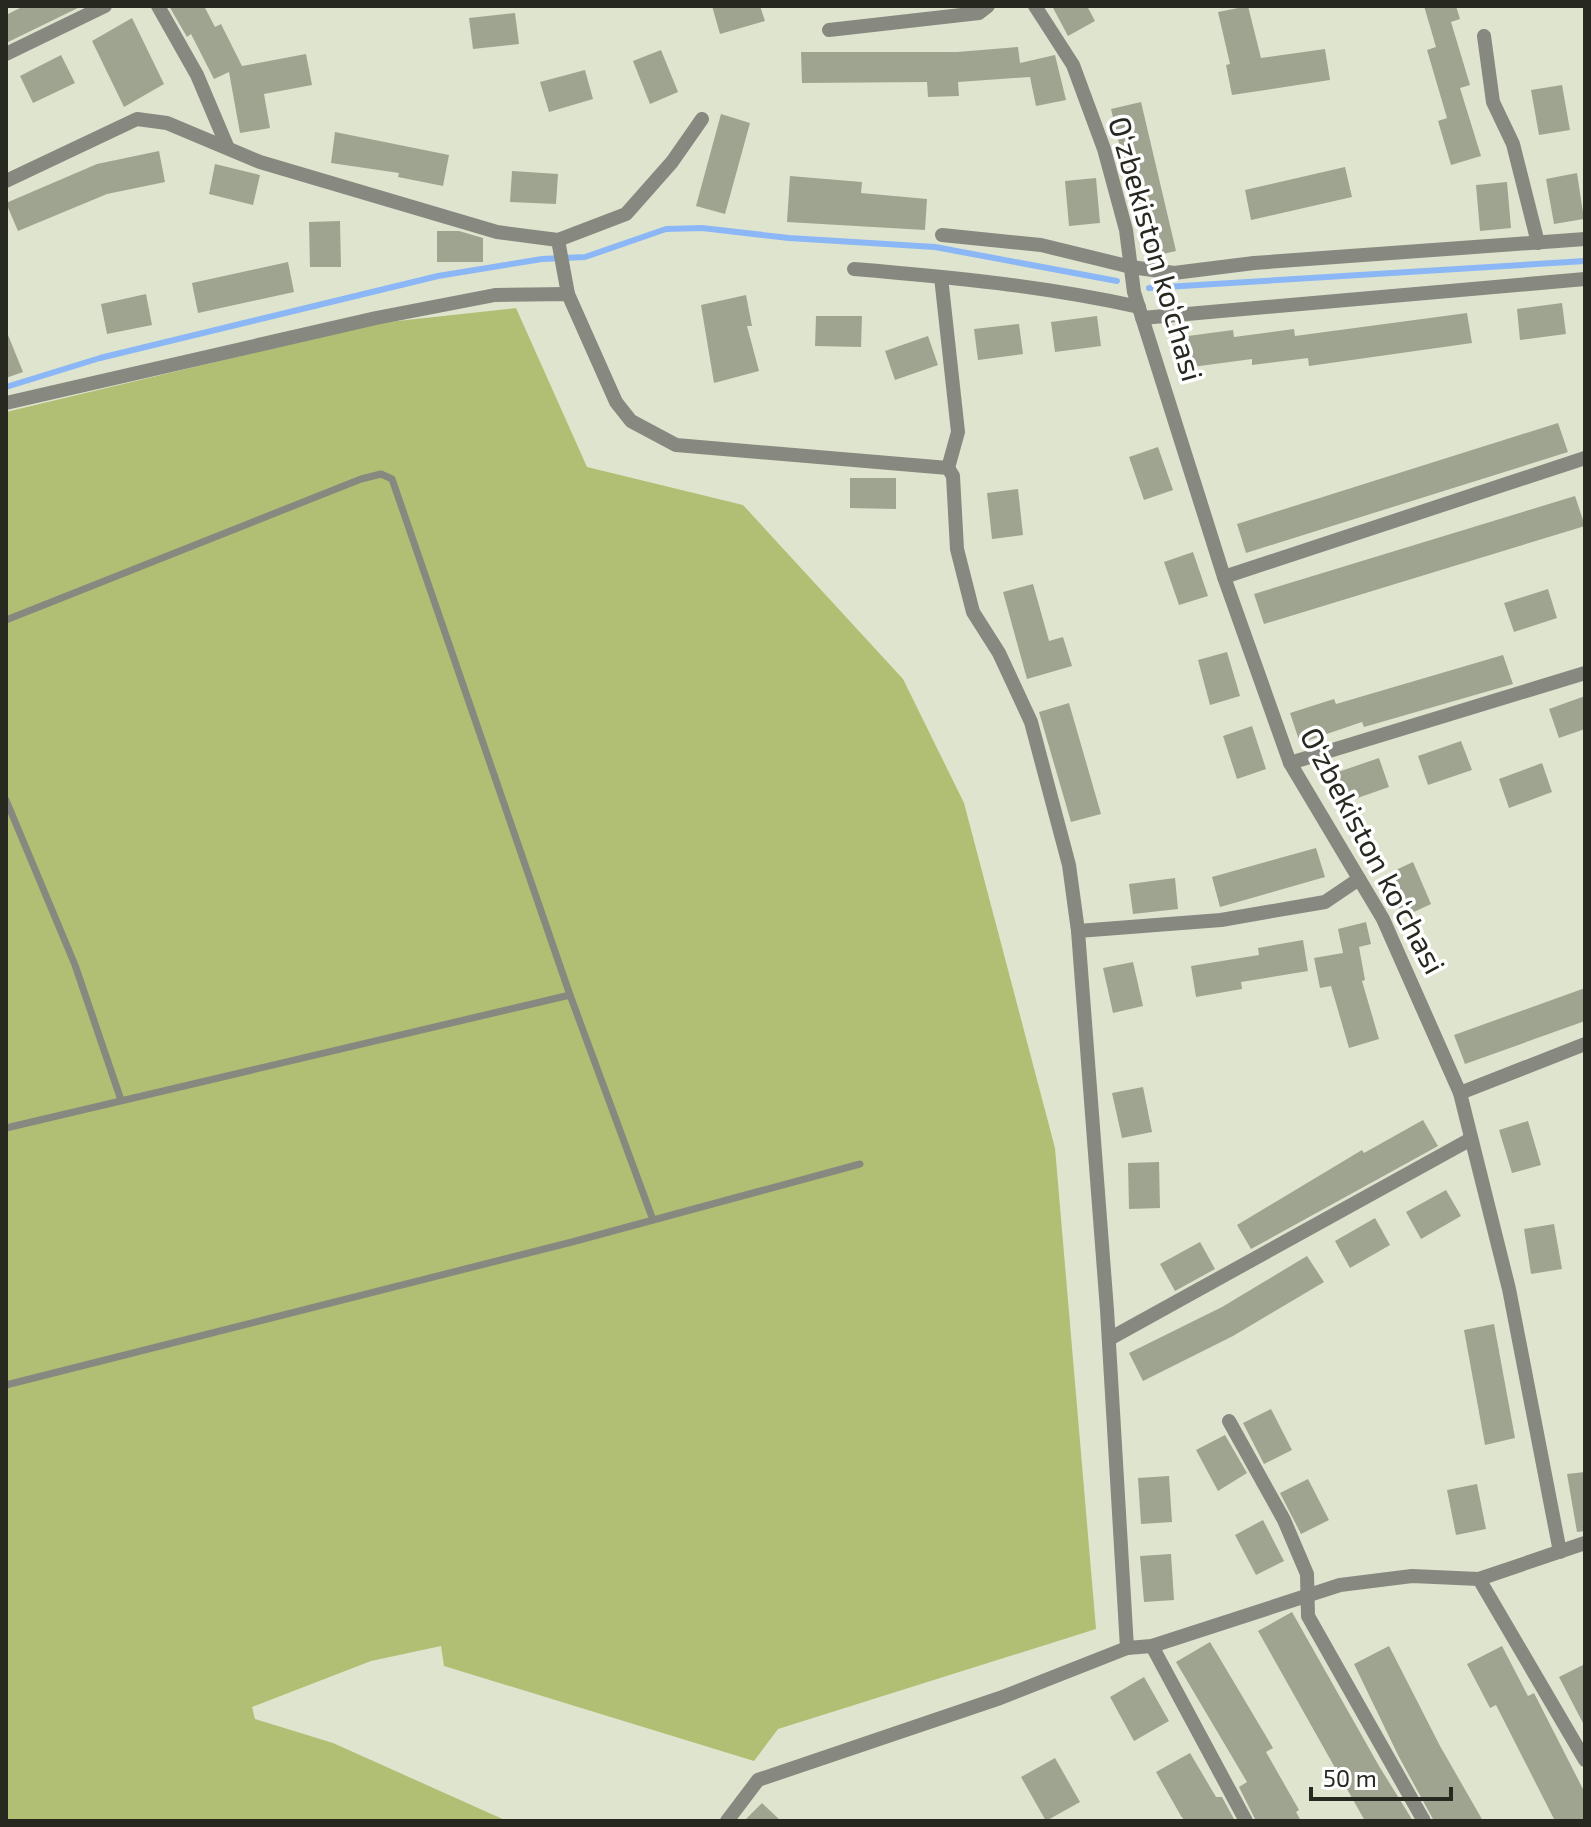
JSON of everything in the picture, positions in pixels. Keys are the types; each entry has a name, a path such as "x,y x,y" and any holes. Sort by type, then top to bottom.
{"street":[{"path":"6,54 105,6"},
{"path":"158,6 197,75 227,146"},
{"path":"829,30 979,13 988,6"},
{"name":"O‘zbekiston ko‘chasi","path":"1035,6 1078,79 1104,149 1126,230 1141,312 1224,577 1290,763 1383,919 1460,1093 1509,1289 1560,1552"},
{"path":"1484,36 1493,102 1513,144 1538,243"},
{"path":"6,181 137,119 167,123 260,162 497,232 558,240 626,214 672,162 702,119"},
{"path":"942,235 1041,245 1131,267 1174,273 1254,263 1585,239"},
{"path":"558,240 568,294 616,402 631,421 663,440 676,445 948,468"},
{"path":"854,269 1078,293 1141,312 1585,279"},
{"path":"941,277 958,432 948,468 953,476 957,549 973,612 999,653 1031,722 1069,865 1078,931 1109,1339 1127,1648"},
{"path":"6,403 376,318 495,295 568,294"},
{"path":"1224,577 1585,458"},
{"path":"1290,763 1585,673"},
{"path":"1078,931 1221,920 1325,902 1359,879"},
{"path":"1460,1093 1585,1044"},
{"path":"1109,1339 1471,1139"},
{"path":"1229,1421 1284,1520 1307,1574 1305,1594 1308,1616 1424,1821"},
{"path":"727,1821 758,1780 1000,1698 1127,1648 1152,1646 1340,1585 1412,1576 1479,1579 1585,1543"},
{"path":"1479,1579 1585,1760"},
{"path":"1152,1646 1246,1821"}],"lane":[{"path":"6,620 361,479 381,474 392,479 570,995 653,1220"},
{"path":"6,800 75,965 121,1100"},
{"path":"6,1128 570,995"},
{"path":"6,1385 860,1164"}],"green space":[{"path":"516,308 587,467 743,505 903,679 964,803 1055,1148 1096,1629 778,1729 754,1761 444,1666 441,1646 371,1661 252,1707 255,1719 333,1743 507,1821 6,1821 6,412 379,323"}],"building":[{"path":"24,6 82,6 6,43 6,15"},
{"path":"169,6 204,6 215,27 221,24 242,66 306,54 312,85 264,94 270,128 240,133 229,72 214,79 191,34 187,37"},
{"path":"712,6 760,6 765,21 720,34"},
{"path":"1052,6 1087,6 1095,21 1068,36"},
{"path":"1248,6 1261,58 1325,49 1330,80 1232,95 1226,65 1230,64 1218,12"},
{"path":"1424,6 1456,6 1460,19 1451,22 1470,85 1460,88 1481,156 1451,165 1438,121 1447,118 1427,50 1436,47"},
{"path":"515,13 519,44 473,49 469,18"},
{"path":"132,18 164,84 124,107 92,41"},
{"path":"1018,47 1020,63 1055,55 1066,100 1036,106 1030,77 958,82 959,96 928,97 927,82 802,83 801,52 957,52"},
{"path":"661,50 678,92 650,104 633,61"},
{"path":"61,55 75,83 33,103 20,76"},
{"path":"585,70 593,99 549,112 540,82"},
{"path":"1562,85 1570,130 1539,135 1531,90"},
{"path":"1141,102 1176,251 1146,258 1111,109"},
{"path":"721,114 750,123 725,214 696,206"},
{"path":"335,132 449,155 443,186 398,177 399,173 331,163"},
{"path":"159,151 165,182 107,194 18,231 6,203 97,164"},
{"path":"215,164 260,175 253,205 209,194"},
{"path":"1345,167 1352,197 1251,220 1245,190"},
{"path":"512,171 558,174 556,204 510,202"},
{"path":"1577,173 1584,219 1554,224 1546,179"},
{"path":"790,176 862,182 861,193 927,199 925,230 787,222"},
{"path":"1096,178 1100,223 1069,226 1065,181"},
{"path":"1507,182 1511,228 1480,231 1476,185"},
{"path":"340,221 341,267 310,267 309,222"},
{"path":"437,231 459,231 483,238 483,262 437,262"},
{"path":"288,262 294,292 198,313 192,283"},
{"path":"146,294 152,325 107,334 101,304"},
{"path":"746,295 752,326 747,326 759,371 714,383 701,305"},
{"path":"1562,303 1566,334 1520,340 1517,309"},
{"path":"1467,313 1472,343 1309,366 1308,358 1252,365 1252,359 1192,367 1188,336 1233,330 1234,337 1294,329 1295,336"},
{"path":"816,316 862,316 861,347 815,346"},
{"path":"1097,316 1101,346 1055,352 1051,322"},
{"path":"1019,324 1023,354 978,360 974,329"},
{"path":"6,330 23,372 6,378"},
{"path":"928,336 938,365 895,380 885,351"},
{"path":"1558,423 1568,452 1246,553 1237,524"},
{"path":"1158,447 1173,490 1144,500 1129,457"},
{"path":"850,478 896,478 896,509 850,508"},
{"path":"1018,489 1023,535 992,539 987,493"},
{"path":"1575,496 1585,526 1264,624 1254,594"},
{"path":"1193,552 1208,596 1179,605 1164,562"},
{"path":"1033,584 1049,641 1063,637 1072,666 1027,679 1003,592"},
{"path":"1548,589 1557,618 1514,632 1504,603"},
{"path":"1227,652 1240,696 1210,705 1198,660"},
{"path":"1503,655 1513,684 1364,727 1362,722 1300,743 1290,713 1334,699 1336,704"},
{"path":"1585,696 1585,729 1559,738 1549,709"},
{"path":"1069,703 1101,814 1071,822 1039,712"},
{"path":"1252,726 1266,769 1237,779 1223,736"},
{"path":"1461,741 1472,770 1428,785 1418,756"},
{"path":"1379,758 1389,787 1346,802 1335,773"},
{"path":"1542,763 1552,792 1509,808 1499,779"},
{"path":"1316,848 1325,877 1220,907 1212,877"},
{"path":"1413,862 1431,904 1403,917 1385,875"},
{"path":"1175,878 1178,909 1133,914 1129,884"},
{"path":"1366,922 1371,944 1359,947 1365,980 1362,981 1379,1039 1349,1048 1331,986 1320,988 1314,958 1343,953 1338,929"},
{"path":"1303,940 1308,971 1241,982 1242,989 1196,997 1191,966 1259,955 1258,948"},
{"path":"1133,962 1143,1006 1113,1013 1103,968"},
{"path":"1585,988 1585,1021 1465,1064 1454,1035"},
{"path":"1143,1087 1152,1132 1122,1138 1112,1093"},
{"path":"1423,1120 1438,1146 1251,1249 1237,1225 1362,1150 1364,1153"},
{"path":"1528,1121 1541,1165 1512,1173 1499,1130"},
{"path":"1159,1162 1160,1208 1129,1209 1128,1163"},
{"path":"1446,1190 1461,1216 1421,1239 1406,1212"},
{"path":"1375,1218 1390,1245 1350,1268 1335,1241"},
{"path":"1554,1224 1562,1269 1531,1274 1524,1229"},
{"path":"1200,1242 1215,1269 1175,1291 1160,1264"},
{"path":"1307,1256 1324,1282 1233,1336 1143,1381 1129,1353 1222,1307"},
{"path":"1494,1324 1515,1438 1485,1445 1464,1330"},
{"path":"1271,1409 1292,1450 1264,1464 1243,1423"},
{"path":"1225,1435 1247,1473 1218,1491 1196,1450"},
{"path":"1585,1472 1585,1531 1577,1532 1567,1474"},
{"path":"1169,1476 1172,1522 1141,1524 1138,1478"},
{"path":"1308,1479 1329,1520 1301,1534 1280,1493"},
{"path":"1477,1484 1486,1529 1456,1535 1447,1490"},
{"path":"1263,1520 1284,1561 1256,1575 1235,1535"},
{"path":"1171,1554 1174,1600 1144,1602 1140,1556"},
{"path":"1292,1612 1413,1821 1365,1821 1258,1631"},
{"path":"1210,1642 1273,1748 1266,1752 1299,1810 1296,1812 1301,1821 1256,1821 1239,1787 1247,1782 1176,1662"},
{"path":"1389,1646 1483,1821 1434,1821 1398,1755 1354,1664"},
{"path":"1502,1646 1528,1696 1534,1693 1585,1793 1585,1821 1555,1821 1496,1705 1490,1708 1467,1664"},
{"path":"1585,1664 1585,1727 1559,1677"},
{"path":"1144,1677 1169,1721 1134,1741 1110,1697"},
{"path":"1190,1753 1216,1797 1222,1797 1235,1821 1185,1821 1181,1816 1156,1772"},
{"path":"1055,1758 1080,1802 1046,1821 1021,1777"},
{"path":"762,1803 781,1821 744,1821"}],"waterway":[{"path":"6,387 100,358 438,276 542,259 585,257 666,229 702,228 789,238 935,247 1117,281"},
{"path":"1149,288 1585,261"}]}
